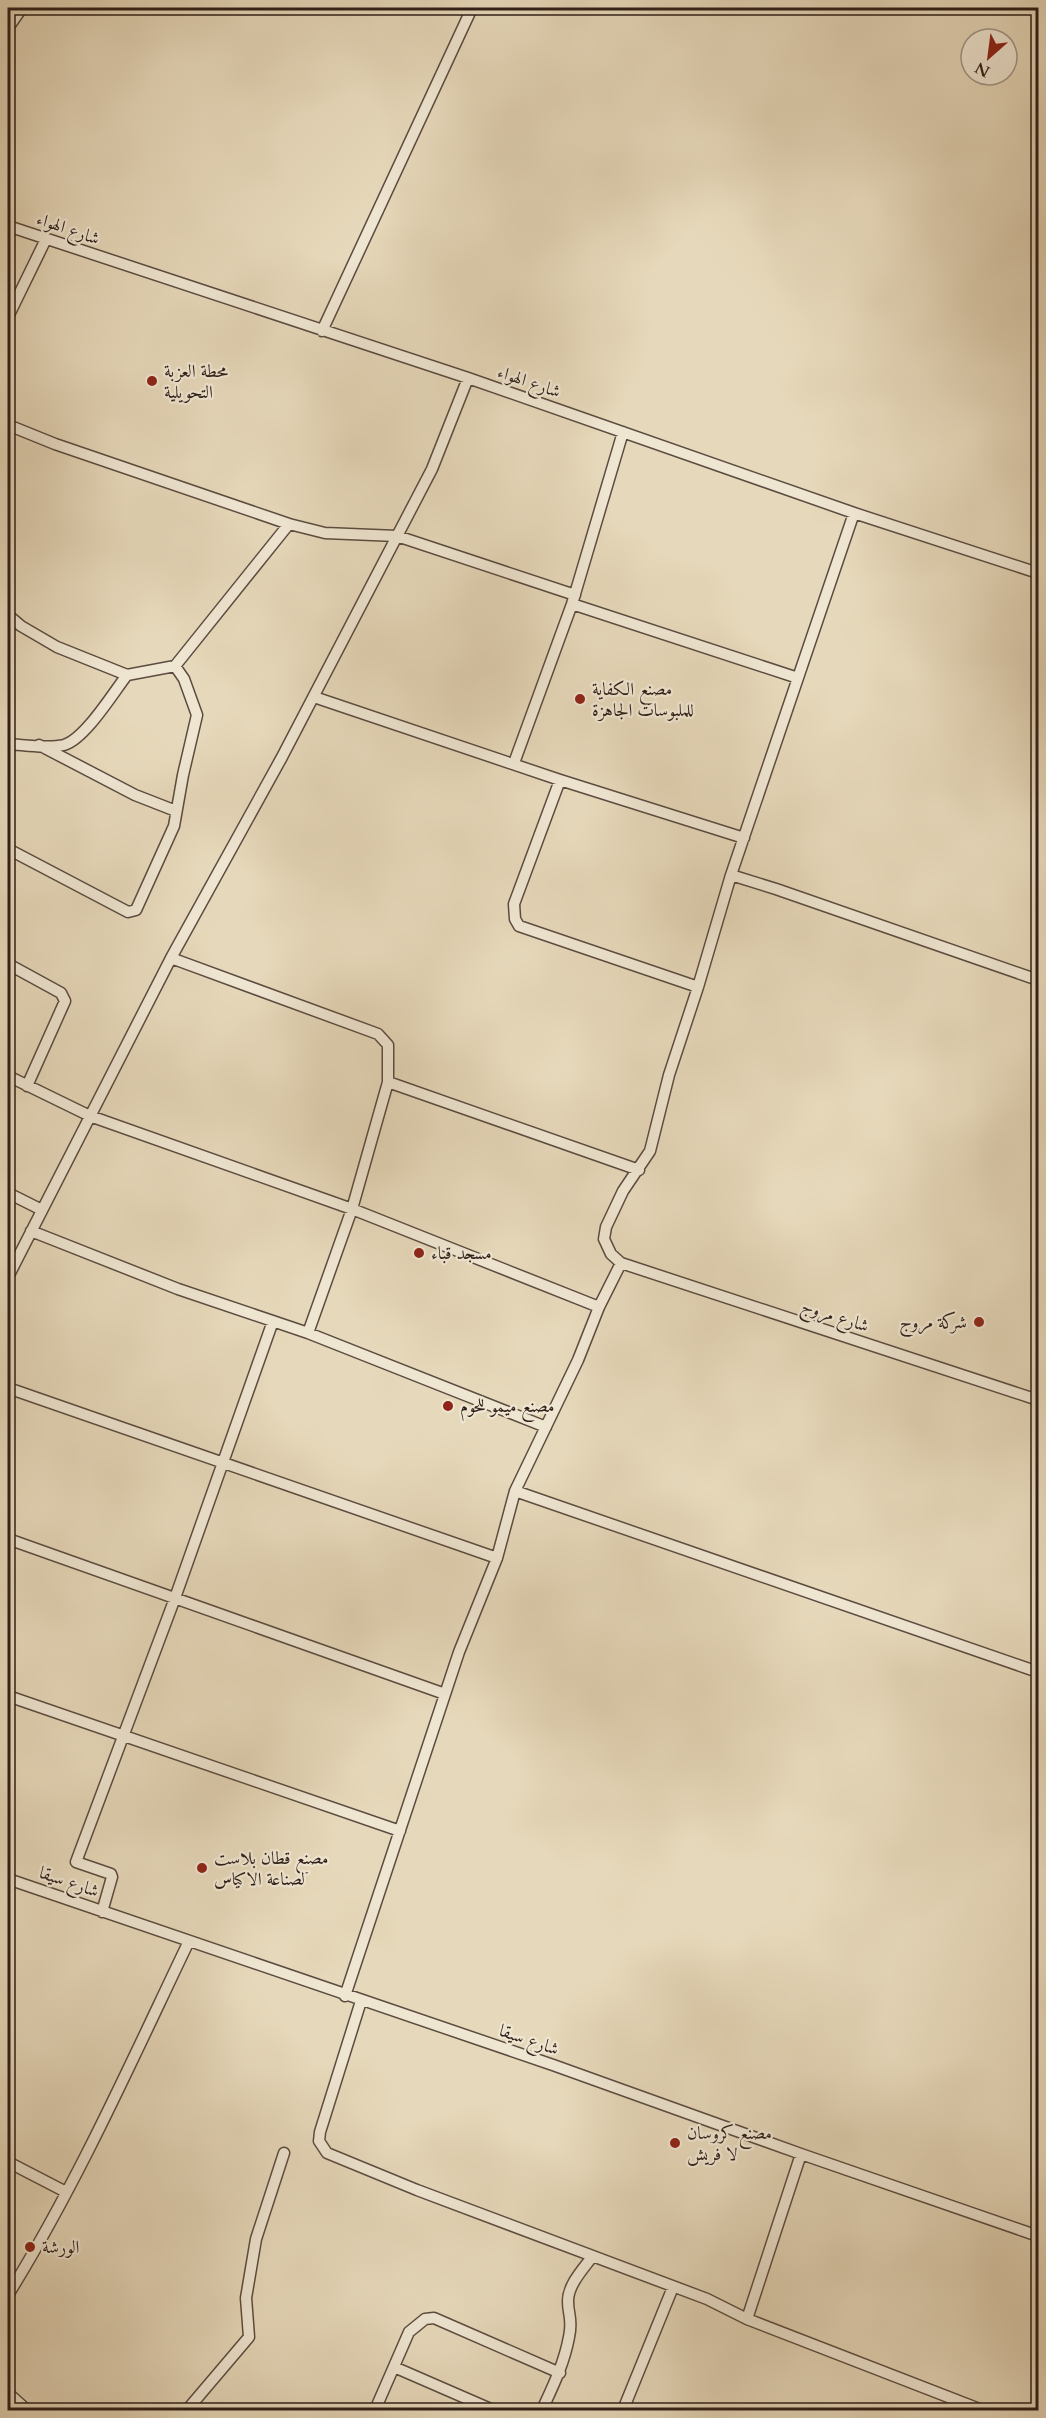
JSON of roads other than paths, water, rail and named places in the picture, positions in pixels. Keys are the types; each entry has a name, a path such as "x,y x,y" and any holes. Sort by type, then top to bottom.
{"street":[{"path":"8,28 22,8"},
{"path":"322,331 472,8"},
{"name":"شارع الهواء","path":"8,226 468,378 854,513 1038,573"},
{"path":"8,317 46,239"},
{"path":"8,1277 171,958 314,697 432,469 468,378"},
{"path":"8,425 55,444 289,524 325,533 397,536 798,678"},
{"path":"514,763 574,600 623,432"},
{"path":"345,1996 459,1652 497,1558 515,1491 578,1360 599,1306 621,1263 611,1254 604,1239 606,1227 623,1191 651,1151 669,1075 731,875 854,513"},
{"path":"8,615 21,626 57,647 127,675 175,666 289,524"},
{"path":"8,849 128,912 136,910 174,825 197,715 184,679 175,666"},
{"path":"8,744 54,747 67,744 78,737 127,675"},
{"path":"314,697 560,780 744,838"},
{"path":"39,745 135,795 176,811"},
{"path":"560,780 514,904 515,919 519,926 698,987"},
{"path":"731,875 1038,981"},
{"path":"171,958 378,1034 388,1045 388,1082 352,1209 308,1333"},
{"path":"8,963 61,993 65,1000 27,1086"},
{"path":"8,1076 90,1116 352,1209 599,1306"},
{"path":"388,1082 639,1170"},
{"path":"8,1193 42,1210"},
{"path":"31,1231 178,1289 308,1333 546,1427"},
{"name":"شارع مروج","path":"621,1263 1038,1400"},
{"path":"102,1912 111,1874 109,1871 76,1862 176,1598 273,1321"},
{"path":"8,1388 497,1558"},
{"path":"515,1491 1038,1672"},
{"path":"8,1539 445,1694"},
{"path":"8,1696 400,1831"},
{"name":"شارع سيقا","path":"8,1879 345,1996 553,2065 801,2154 1038,2235"},
{"path":"8,2295 66,2192 189,1941"},
{"path":"361,2001 320,2132 319,2141 327,2153 592,2257 707,2299 747,2319 982,2410"},
{"path":"187,2410 249,2337 246,2298 256,2239 284,2153"},
{"path":"747,2319 801,2154"},
{"path":"8,2162 66,2192"},
{"path":"542,2410 560,2373 572,2321 568,2300 575,2280 592,2257"},
{"path":"623,2410 673,2287"},
{"path":"375,2410 409,2332 425,2319 434,2318 560,2373"},
{"path":"394,2367 493,2410"},
{"path":"8,2393 27,2410"}],"place":[{"name":"محطة العزبة التحويلية","path":"152,381"},
{"name":"مصنع الكفاية للملبوسات الجاهزة","path":"580,699"},
{"name":"مسجد قباء","path":"419,1253"},
{"name":"شركة مروج","path":"979,1322"},
{"name":"مصنع ميمو للحوم","path":"448,1406"},
{"name":"مصنع قطان بلاست لصناعة الاكياس","path":"202,1868"},
{"name":"مصنع كروسان لا فريش","path":"675,2143"},
{"name":"الورشة","path":"30,2247"}]}
